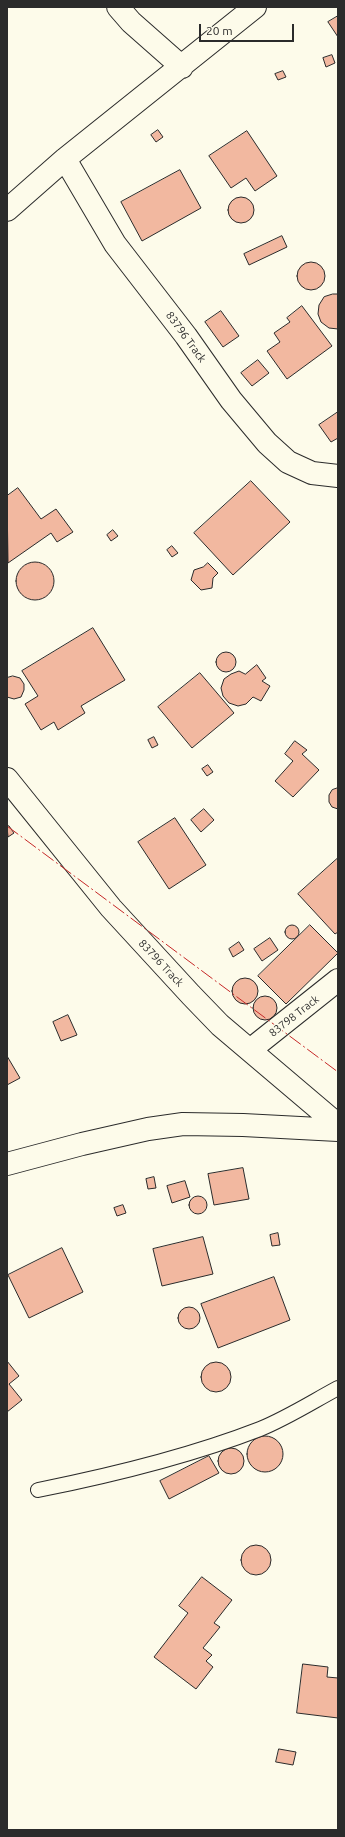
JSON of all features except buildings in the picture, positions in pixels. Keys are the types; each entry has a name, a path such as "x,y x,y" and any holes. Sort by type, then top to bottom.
{"street":[{"path":"118,7 131,22 182,67"},
{"path":"7,210 66,159 255,7"},
{"name":"83796 Track","path":"66,159 115,244 186,336 231,400 267,443 288,462 312,472 338,476"},
{"name":"83796 Track","path":"7,779 111,908 153,955 220,1025 338,1125"},
{"name":"83798 Track","path":"250,1050 338,980"},
{"path":"7,1164 82,1144 148,1129 183,1124 243,1125 338,1130"}],"lane":[{"path":"38,1490 103,1477 203,1450 262,1428 338,1388"}],"power":[{"path":"7,826 338,1072"}]}
